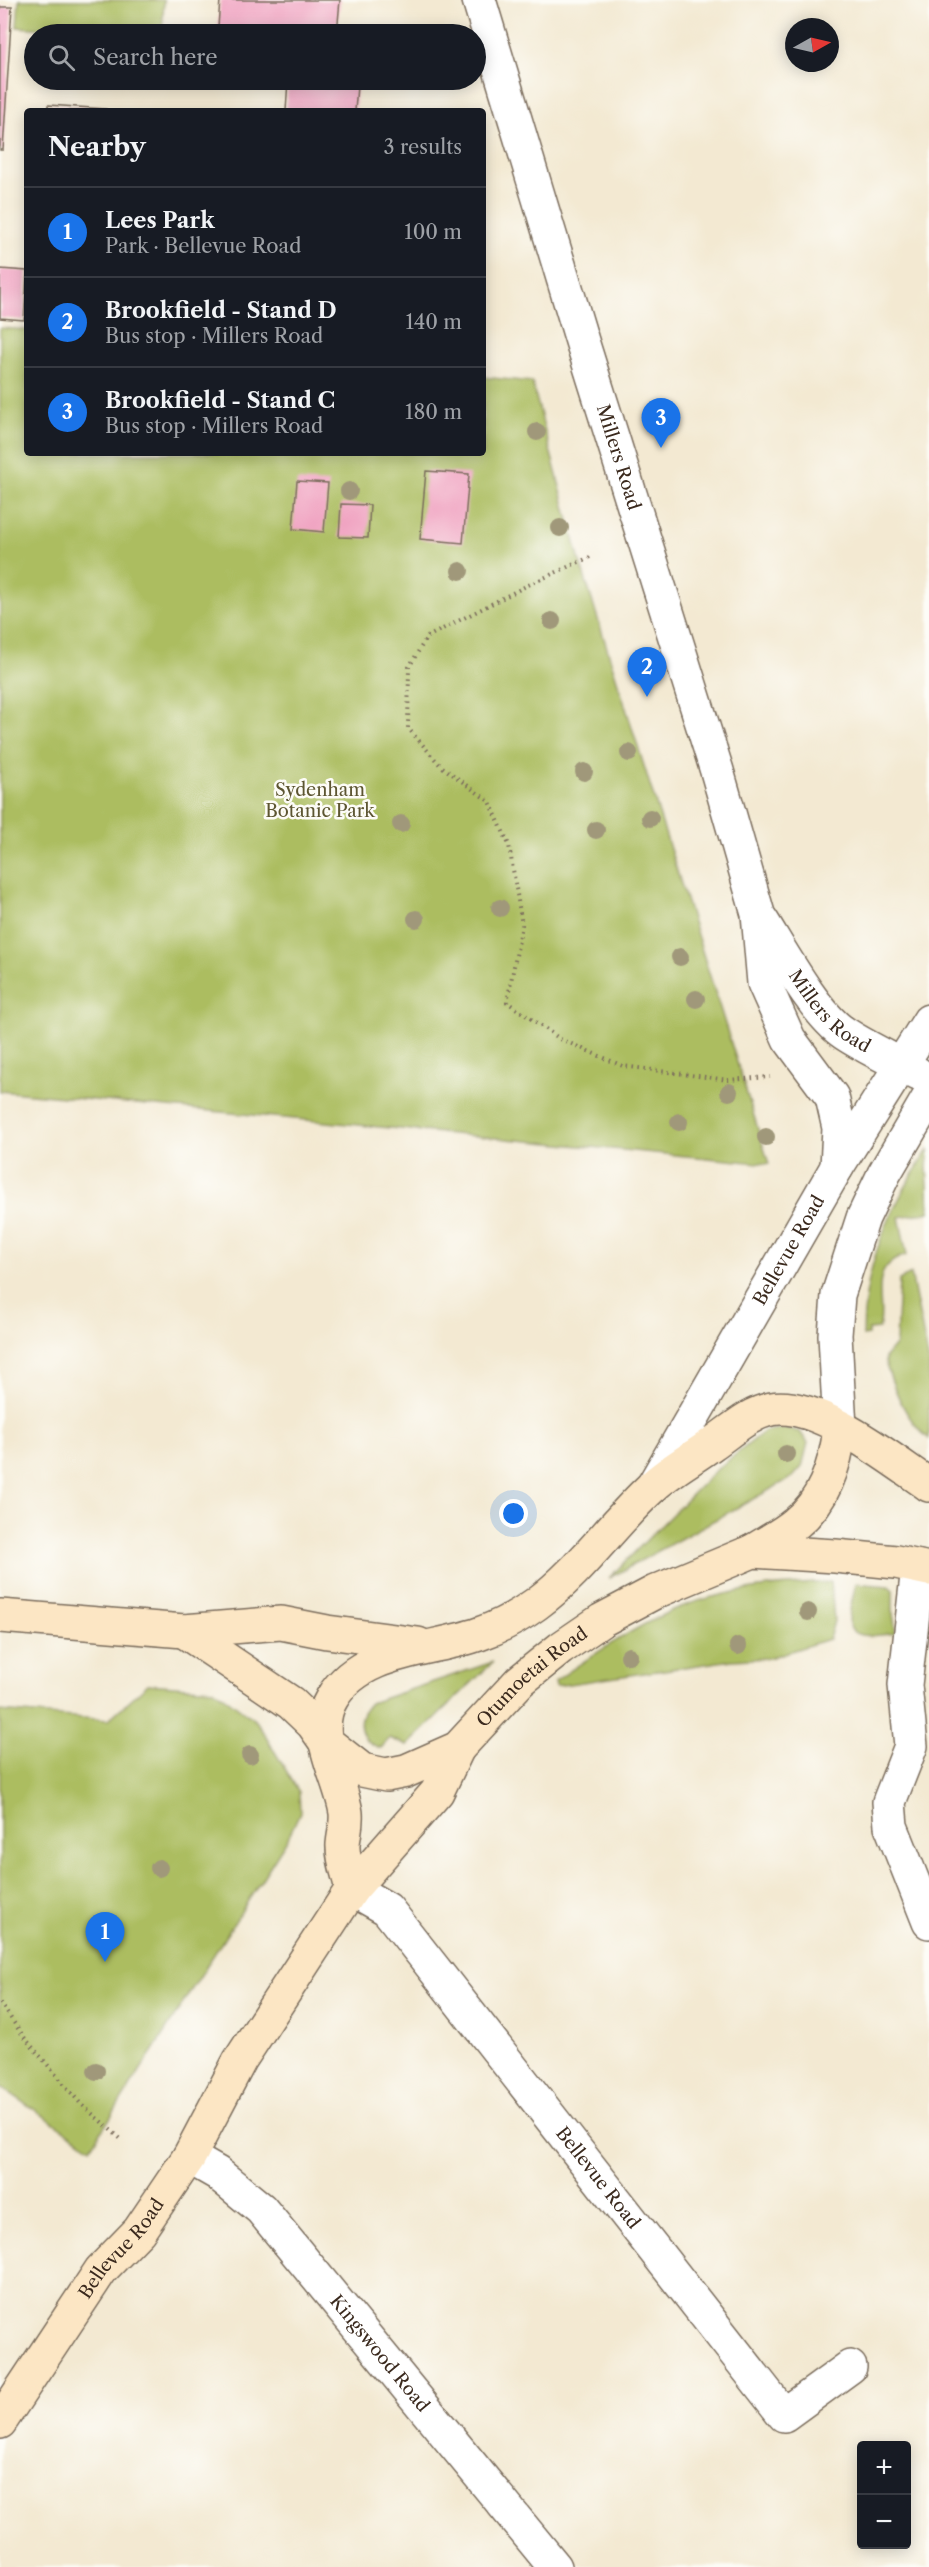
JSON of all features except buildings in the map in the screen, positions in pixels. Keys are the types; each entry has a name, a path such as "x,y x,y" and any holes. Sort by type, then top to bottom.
{"main road":[{"name":"Otumoetai Road","path":"0,1616 184,1631 281,1623 327,1632 435,1646 478,1635 504,1624 537,1604 570,1575 653,1486 751,1416 772,1409 794,1409 840,1428 894,1460 929,1485"},
{"path":"753,1551 797,1523 818,1498 832,1472 840,1428"},
{"name":"Otumoetai Road","path":"184,1631 291,1703 313,1724 325,1741 362,1770 386,1775 406,1771 458,1748 520,1681 561,1648 602,1620 655,1592 753,1551 835,1556 923,1568"},
{"path":"352,1889 342,1846 347,1826 346,1812 341,1786 325,1741 326,1711 343,1682 356,1671 386,1658 435,1646"},
{"name":"Bellevue Road","path":"0,2422 101,2270 139,2231 189,2157 240,2060 352,1889 437,1792 458,1748"}],"street":[{"name":"Millers Road","path":"479,0 582,341 717,771 758,914 764,983 789,1039 832,1097 839,1128 837,1167"},
{"name":"Millers Road","path":"758,914 795,974 831,1022 843,1033 929,1080"},
{"name":"Bellevue Road","path":"653,1486 837,1167 929,1021"},
{"path":"832,1097 876,1107 914,1104 929,1091"},
{"path":"840,1428 835,1335 838,1295 867,1209 884,1174 929,1097"},
{"path":"923,1568 905,1685 911,1746 889,1802 891,1826 929,1922"},
{"name":"Bellevue Road","path":"352,1889 387,1909 784,2415 850,2367"},
{"name":"Kingswood Road","path":"189,2157 217,2173 261,2209 555,2567"}],"path":[{"path":"590,557 526,586 427,637 409,668 408,728 441,766 490,802 509,845 522,925 507,1002 560,1039 623,1066 728,1080 774,1076"},
{"path":"0,2003 24,2037 80,2103 121,2139"}],"green space":[{"path":"19,0 164,0 163,24 24,24 24,27 17,27"},
{"name":"Sydenham Botanic Park","path":"0,328 24,330 24,456 486,456 486,377 532,382 580,562 769,1164 0,1091"},
{"path":"929,1149 927,1166 929,1212 899,1217 907,1255 894,1261 881,1277 879,1329 868,1330 868,1335 863,1336 868,1285 881,1238 902,1193"},
{"path":"911,1274 929,1363 929,1439 913,1423 907,1413 885,1362 885,1357 896,1344 899,1280"},
{"path":"786,1428 800,1432 808,1443 802,1467 793,1477 609,1578 715,1471 765,1431"},
{"path":"831,1582 834,1621 829,1639 769,1658 732,1660 556,1686 555,1681 598,1652 642,1625 673,1610 731,1593"},
{"path":"856,1583 889,1586 893,1590 896,1633 865,1635 856,1634 851,1629 849,1622"},
{"path":"493,1662 407,1746 390,1738 381,1748 373,1745 363,1735 360,1722 370,1703"},
{"path":"148,1684 214,1689 257,1722 299,1792 300,1812 288,1838 91,2148 0,2086 0,1711 108,1720"}],"place":[{"name":"Brookfield - Stand C","path":"661,448"},
{"name":"Brookfield - Stand D","path":"647,697"},
{"name":"Lees Park","path":"105,1962"}]}
